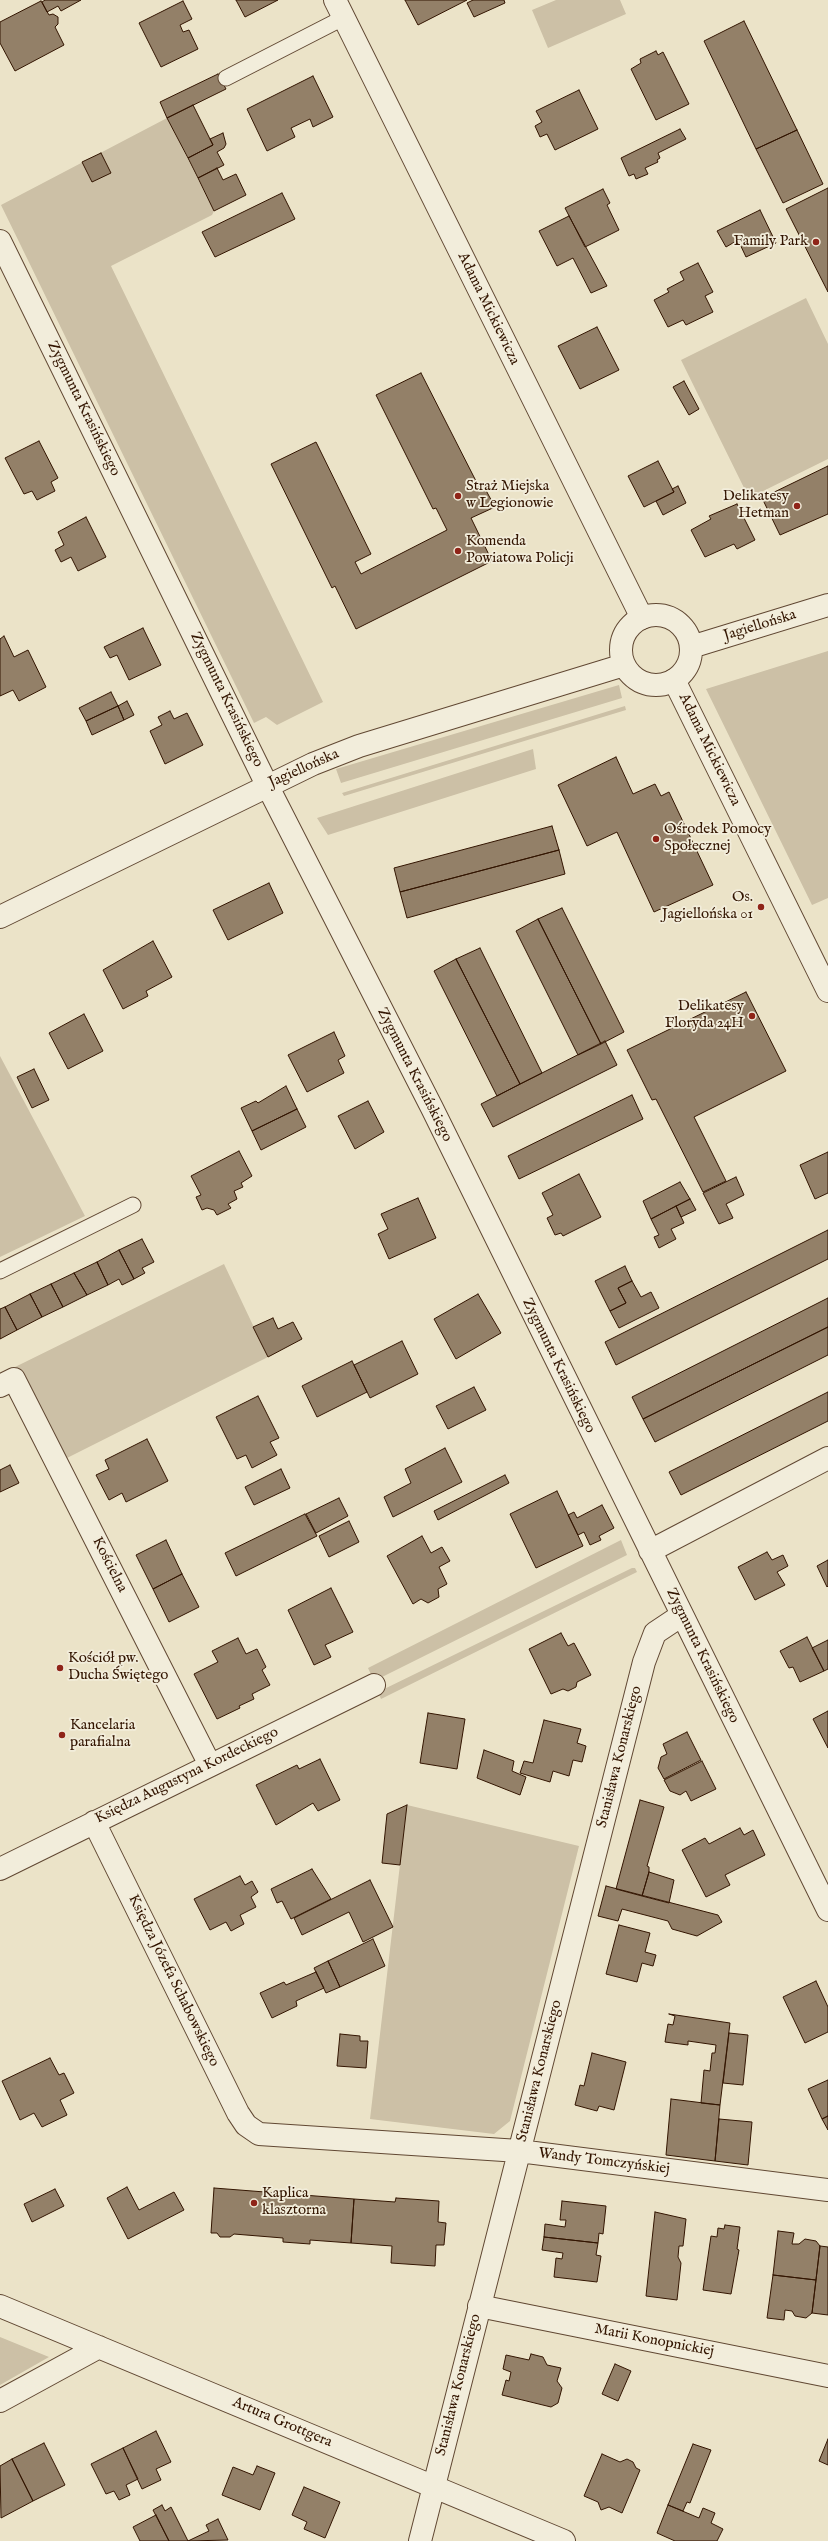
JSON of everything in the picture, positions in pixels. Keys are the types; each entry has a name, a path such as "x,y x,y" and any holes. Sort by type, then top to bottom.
{"street":[{"name":"Adama Mickiewicza","path":"339,9 642,618"},
{"name":"Zygmunta Krasińskiego","path":"0,241 268,785 432,1108 828,1910"},
{"name":"Jagiellońska","path":"691,647 828,605"},
{"path":"660,614 678,622 685,629 691,647 687,666 674,680 655,685 646,683 630,674 624,665 621,647 627,630 642,618 660,614"},
{"name":"Jagiellońska","path":"0,917 268,785 359,746 624,665"},
{"name":"Adama Mickiewicza","path":"674,680 828,991"},
{"name":"Kościelna","path":"0,1386 14,1379 210,1765"},
{"path":"650,1551 828,1458"},
{"name":"Stanisława Konarskiego","path":"420,2541 644,1662 655,1633 682,1615"},
{"name":"Księdza Augustyna Kordeckiego","path":"1,1867 374,1685"},
{"name":"Księdza Józefa Schabowskiego","path":"94,1822 238,2113 246,2125 259,2134"},
{"name":"Wandy Tomczyńskiej","path":"259,2134 519,2151 828,2190"},
{"name":"Artura Grottgera","path":"0,2306 564,2541"},
{"name":"Marii Konopnickiej","path":"479,2306 828,2376"},
{"path":"0,2401 99,2347"}],"lane":[{"path":"226,78 339,9"},
{"path":"0,1271 133,1205"}],"shaded area":[{"path":"556,0 620,0 626,14 548,48 532,10"},
{"path":"167,118 214,211 212,215 111,266 323,702 277,725 266,717 254,723 1,205"},
{"path":"806,298 828,344 828,459 749,498 681,360"},
{"path":"828,651 828,898 812,905 706,689"},
{"path":"619,685 622,698 341,783 336,769"},
{"path":"625,706 626,710 344,796 342,793"},
{"path":"533,749 536,769 328,835 317,818"},
{"path":"0,1056 85,1216 0,1257"},
{"path":"224,1264 268,1357 63,1460 15,1367"},
{"path":"621,1540 627,1555 374,1681 368,1668"},
{"path":"632,1568 635,1568 637,1572 381,1699 378,1692"},
{"path":"407,1805 579,1846 510,2121 494,2134 370,2119"},
{"path":"0,2337 49,2357 0,2385"}],"building":[{"path":"45,0 81,0 61,11 58,6 47,12 42,2"},
{"path":"236,0 278,0 245,17"},
{"path":"405,0 467,0 418,25"},
{"path":"473,0 504,0 505,3 474,17 467,3"},
{"path":"41,1 49,15 53,14 58,17 58,24 55,27 64,45 15,71 0,43 0,22"},
{"path":"183,1 192,19 180,25 183,32 189,30 198,49 161,67 139,23"},
{"path":"744,21 797,130 756,149 704,41"},
{"path":"656,51 658,55 663,52 689,104 656,120 631,69 641,63 640,59"},
{"path":"218,74 226,89 167,118 160,102"},
{"path":"313,76 333,117 313,127 310,119 291,128 295,137 267,151 247,109"},
{"path":"579,90 598,129 555,150 547,134 540,137 535,126 542,122 536,111"},
{"path":"193,105 213,145 188,158 167,118"},
{"path":"680,129 686,139 658,153 660,158 657,160 658,162 645,168 648,174 636,179 634,174 629,176 621,158"},
{"path":"797,130 823,184 783,203 756,149"},
{"path":"223,133 226,144 224,148 217,152 224,165 198,178 188,158 213,145 210,139"},
{"path":"101,153 111,173 92,182 82,162"},
{"path":"217,168 223,180 236,174 246,195 214,211 198,178"},
{"name":"Family Park","path":"828,188 828,292 786,209"},
{"path":"603,189 610,203 607,205 619,230 585,247 565,208"},
{"path":"282,193 295,219 215,257 202,232"},
{"path":"760,210 776,243 746,257 738,240 726,247 717,231"},
{"path":"569,216 607,286 591,293 573,258 557,266 539,231"},
{"path":"698,263 713,292 705,296 713,312 686,325 683,320 668,327 654,300 669,292 667,289 684,280 680,272"},
{"path":"597,327 619,370 580,389 558,346"},
{"path":"421,373 478,485 482,483 495,507 471,518 492,561 356,629 335,586 332,588 271,464 316,442 371,554 355,562 361,574 447,530 436,508 433,509 376,395"},
{"path":"684,381 699,409 689,415 673,387"},
{"path":"39,441 58,478 51,482 55,491 37,500 32,491 24,494 5,458"},
{"path":"658,461 674,492 644,507 628,476"},
{"name":"Delikatesy Hetman","path":"828,466 828,514 780,535 762,498"},
{"path":"678,486 686,503 663,515 656,501 674,492 672,489"},
{"path":"737,504 755,540 737,549 734,544 705,557 691,530 711,519 709,516"},
{"path":"86,517 106,557 78,571 71,557 61,562 55,550 64,545 58,532"},
{"path":"143,628 161,665 129,680 117,655 110,658 104,647"},
{"path":"4,636 14,657 28,650 46,687 19,701 13,690 0,696 0,639"},
{"path":"111,692 118,706 86,721 79,708"},
{"path":"127,701 134,715 124,720 118,706"},
{"path":"118,706 124,720 92,735 86,721"},
{"path":"170,711 174,719 187,713 203,745 165,764 150,731 162,725 158,717"},
{"name":"Ośrodek Pomocy Społecznej","path":"616,757 633,794 655,784 661,796 669,792 713,885 654,912 617,832 587,846 558,785"},
{"path":"552,826 559,850 400,892 394,868"},
{"path":"559,850 565,874 407,918 400,892"},
{"path":"269,883 283,913 228,940 213,910"},
{"path":"562,908 624,1032 601,1044 538,919"},
{"path":"538,919 601,1044 578,1055 516,931"},
{"path":"153,941 172,977 146,991 148,996 123,1009 103,970"},
{"path":"480,948 542,1073 520,1084 456,959"},
{"path":"456,959 520,1084 497,1096 434,971"},
{"path":"746,992 786,1071 694,1117 726,1181 703,1192 656,1099 652,1100 627,1050"},
{"path":"84,1014 103,1051 68,1069 49,1033"},
{"path":"334,1032 345,1056 338,1060 344,1073 307,1092 288,1055"},
{"path":"605,1041 617,1065 493,1127 481,1104"},
{"path":"34,1069 49,1100 32,1108 17,1077"},
{"path":"286,1086 297,1109 252,1131 241,1108 256,1101 258,1103"},
{"path":"632,1095 643,1119 519,1179 508,1156"},
{"path":"368,1101 384,1132 355,1149 338,1116"},
{"path":"297,1109 306,1127 261,1150 252,1131"},
{"path":"239,1151 252,1176 241,1183 243,1187 234,1191 237,1199 228,1204 231,1208 217,1215 214,1210 207,1208 202,1210 196,1197 201,1195 191,1176"},
{"path":"828,1152 828,1193 815,1199 800,1165"},
{"path":"579,1174 601,1217 563,1236 561,1233 555,1235 547,1218 553,1215 542,1193"},
{"path":"736,1177 744,1195 726,1204 733,1218 719,1224 703,1193"},
{"path":"680,1182 690,1199 651,1219 643,1201"},
{"path":"418,1198 436,1238 389,1259 378,1234 388,1229 381,1214"},
{"path":"690,1199 696,1210 681,1217 676,1206"},
{"path":"676,1206 684,1223 671,1229 676,1239 659,1248 654,1237 659,1235 651,1219"},
{"path":"828,1230 828,1259 616,1365 605,1342"},
{"path":"142,1239 154,1262 142,1268 145,1273 134,1279 119,1250"},
{"path":"119,1250 134,1279 122,1285 119,1279 108,1285 97,1262"},
{"path":"97,1262 108,1285 87,1295 74,1273"},
{"path":"625,1266 632,1281 618,1288 626,1303 610,1311 595,1281"},
{"path":"74,1273 87,1295 63,1307 51,1284"},
{"path":"632,1281 641,1297 651,1292 659,1308 619,1328 610,1311 626,1303 618,1288"},
{"path":"51,1284 63,1307 42,1317 30,1294"},
{"path":"30,1294 42,1317 17,1330 5,1307"},
{"path":"478,1294 501,1333 456,1359 434,1319"},
{"path":"828,1298 828,1327 643,1419 632,1397"},
{"path":"5,1307 17,1330 0,1339 0,1309"},
{"path":"273,1318 278,1329 293,1322 302,1339 268,1357 253,1327"},
{"path":"828,1327 828,1355 655,1442 643,1419"},
{"path":"402,1341 418,1374 370,1398 354,1365"},
{"path":"352,1361 367,1392 317,1417 302,1386"},
{"path":"474,1387 486,1410 448,1429 436,1406"},
{"path":"828,1392 828,1421 681,1495 669,1472"},
{"path":"258,1396 279,1438 270,1442 277,1455 252,1468 246,1455 237,1459 216,1417"},
{"path":"147,1439 168,1481 126,1502 122,1493 109,1500 96,1475 109,1469 105,1460"},
{"path":"445,1448 462,1482 393,1517 384,1497 411,1483 405,1469"},
{"path":"10,1465 19,1483 0,1492 0,1470"},
{"path":"281,1469 290,1488 254,1505 245,1487"},
{"path":"505,1475 509,1483 438,1520 434,1511"},
{"path":"557,1491 583,1546 536,1568 510,1514"},
{"path":"339,1498 348,1516 316,1533 306,1514"},
{"path":"602,1505 614,1528 599,1536 601,1540 590,1545 584,1532 578,1535 568,1515 574,1512 577,1518"},
{"path":"305,1514 317,1536 236,1576 225,1553"},
{"path":"349,1521 359,1542 329,1557 319,1536"},
{"path":"422,1536 431,1553 442,1547 450,1561 439,1567 447,1584 438,1589 439,1597 428,1603 421,1599 413,1604 387,1556"},
{"path":"166,1540 182,1574 153,1589 136,1555"},
{"path":"767,1552 772,1560 783,1555 788,1566 777,1572 785,1585 755,1600 738,1567"},
{"path":"828,1560 828,1586 827,1587 817,1566"},
{"path":"182,1574 199,1607 169,1622 153,1589"},
{"path":"331,1588 353,1632 325,1645 331,1657 314,1665 288,1610"},
{"path":"561,1633 568,1646 574,1643 591,1675 577,1682 576,1687 568,1691 563,1689 551,1694 529,1649"},
{"path":"807,1637 824,1671 800,1682 793,1667 789,1668 780,1651"},
{"path":"238,1638 246,1654 257,1649 266,1667 262,1670 270,1685 252,1694 254,1699 239,1706 240,1708 217,1719 194,1674 218,1662 212,1651"},
{"path":"828,1640 828,1669 824,1671 812,1648"},
{"path":"828,1711 828,1748 813,1719"},
{"path":"428,1713 465,1719 457,1769 420,1763"},
{"path":"544,1720 581,1729 577,1743 586,1746 582,1762 573,1760 569,1776 553,1771 550,1782 520,1773 524,1761 533,1763"},
{"path":"687,1732 701,1760 664,1779 658,1768 661,1757 667,1754 663,1744"},
{"path":"484,1750 514,1761 512,1771 526,1777 520,1795 477,1778"},
{"path":"320,1759 340,1800 318,1811 313,1803 276,1825 256,1785 297,1765 299,1769"},
{"path":"702,1761 716,1789 691,1801 686,1791 680,1795 670,1791 664,1780"},
{"path":"640,1800 664,1807 647,1866 649,1867 649,1872 642,1896 616,1889"},
{"path":"407,1805 400,1865 382,1863 387,1814"},
{"path":"740,1828 744,1835 753,1830 765,1855 725,1875 730,1885 706,1897 682,1850 705,1838 709,1844"},
{"path":"312,1869 331,1899 291,1919 282,1901 277,1903 271,1889"},
{"path":"649,1872 674,1880 669,1903 642,1896"},
{"path":"240,1876 245,1885 252,1881 258,1892 251,1897 256,1907 240,1915 244,1924 231,1931 226,1922 210,1930 194,1899"},
{"path":"370,1880 393,1927 363,1942 349,1912 302,1935 294,1918"},
{"path":"606,1886 718,1915 722,1922 697,1936 672,1929 668,1921 622,1909 618,1921 598,1916"},
{"path":"619,1925 650,1933 645,1952 656,1955 653,1966 642,1963 637,1982 606,1974"},
{"path":"373,1939 385,1966 340,1987 328,1961"},
{"path":"328,1961 340,1987 326,1993 314,1968"},
{"path":"316,1972 324,1988 296,2001 297,2006 272,2018 260,1993 284,1982 286,1985"},
{"path":"816,1981 828,2007 828,2032 805,2043 783,1997"},
{"path":"669,2014 730,2023 720,2105 701,2103 704,2070 710,2071 712,2053 715,2053 716,2045 688,2041 688,2045 665,2042 668,2024 673,2025 675,2016"},
{"path":"729,2033 748,2035 743,2085 723,2083"},
{"path":"340,2034 360,2036 360,2041 368,2041 366,2068 337,2066"},
{"path":"592,2053 626,2062 614,2110 599,2106 597,2111 575,2105 580,2085 584,2086"},
{"path":"50,2058 59,2075 64,2073 74,2093 60,2100 67,2115 42,2127 34,2113 20,2120 2,2081"},
{"path":"828,2080 828,2116 822,2119 808,2089"},
{"path":"671,2099 720,2105 715,2161 666,2155"},
{"path":"828,2116 828,2130 822,2119"},
{"path":"719,2119 752,2122 748,2165 715,2161"},
{"path":"127,2187 139,2210 174,2192 184,2210 128,2239 107,2198"},
{"path":"214,2188 354,2199 351,2243 310,2240 310,2244 283,2242 283,2238 234,2234 230,2237 220,2237 217,2233 211,2233"},
{"path":"55,2189 64,2206 32,2222 24,2204"},
{"path":"396,2198 439,2201 438,2222 446,2223 444,2245 436,2245 435,2266 391,2263 392,2246 351,2243 354,2199 395,2202"},
{"path":"562,2201 606,2206 603,2234 599,2233 598,2243 544,2237 545,2224 565,2227 566,2220 560,2220"},
{"path":"655,2212 686,2219 683,2246 679,2246 678,2257 681,2263 677,2300 646,2296"},
{"path":"725,2225 740,2227 737,2249 739,2250 731,2294 703,2290 711,2236 717,2237 718,2228 724,2229"},
{"path":"778,2231 794,2233 792,2244 799,2244 805,2239 816,2241 820,2246 816,2280 773,2275"},
{"path":"544,2237 598,2243 596,2255 601,2256 597,2282 554,2277 556,2258 562,2259 563,2253 542,2250"},
{"path":"820,2246 828,2247 828,2315 812,2313"},
{"path":"773,2275 816,2280 812,2313 806,2318 795,2316 792,2311 785,2310 784,2320 767,2318"},
{"path":"531,2354 543,2357 547,2365 561,2368 557,2381 562,2388 558,2403 551,2407 502,2395 506,2380 509,2381 511,2372 503,2369 506,2355 529,2360"},
{"path":"615,2364 631,2371 618,2401 602,2394"},
{"path":"156,2431 171,2462 156,2469 161,2480 142,2489 123,2448"},
{"path":"828,2439 828,2465 819,2461"},
{"path":"44,2443 65,2485 33,2501 12,2459"},
{"path":"693,2444 711,2450 690,2503 687,2502 683,2511 668,2505"},
{"path":"123,2448 138,2479 126,2485 130,2495 119,2500 114,2491 106,2494 91,2464"},
{"path":"602,2454 620,2462 627,2459 633,2462 636,2468 640,2470 622,2513 609,2507 601,2510 598,2502 584,2496"},
{"path":"12,2459 33,2501 1,2518 0,2466"},
{"path":"257,2466 275,2473 260,2510 222,2495 233,2467 253,2475"},
{"path":"304,2487 340,2502 325,2538 304,2529 307,2522 292,2515"},
{"path":"162,2505 165,2511 171,2507 188,2541 169,2541 153,2510"},
{"path":"668,2505 699,2518 703,2508 715,2513 711,2523 723,2529 717,2541 675,2541 657,2533"},
{"path":"156,2515 169,2541 140,2541 133,2527"},
{"path":"218,2519 228,2540 188,2541 209,2531 206,2525"}],"place":[{"name":"Family Park","path":"816,242"},
{"name":"Straż Miejska w Legionowie","path":"458,496"},
{"name":"Delikatesy Hetman","path":"797,506"},
{"name":"Komenda Powiatowa Policji","path":"458,551"},
{"name":"Ośrodek Pomocy Społecznej","path":"656,839"},
{"name":"Os. Jagiellońska 01","path":"761,907"},
{"name":"Delikatesy Floryda 24H","path":"752,1016"},
{"name":"Kościół pw. Ducha Świętego","path":"60,1668"},
{"name":"Kancelaria parafialna","path":"62,1735"},
{"name":"Kaplica klasztorna","path":"254,2203"}]}
